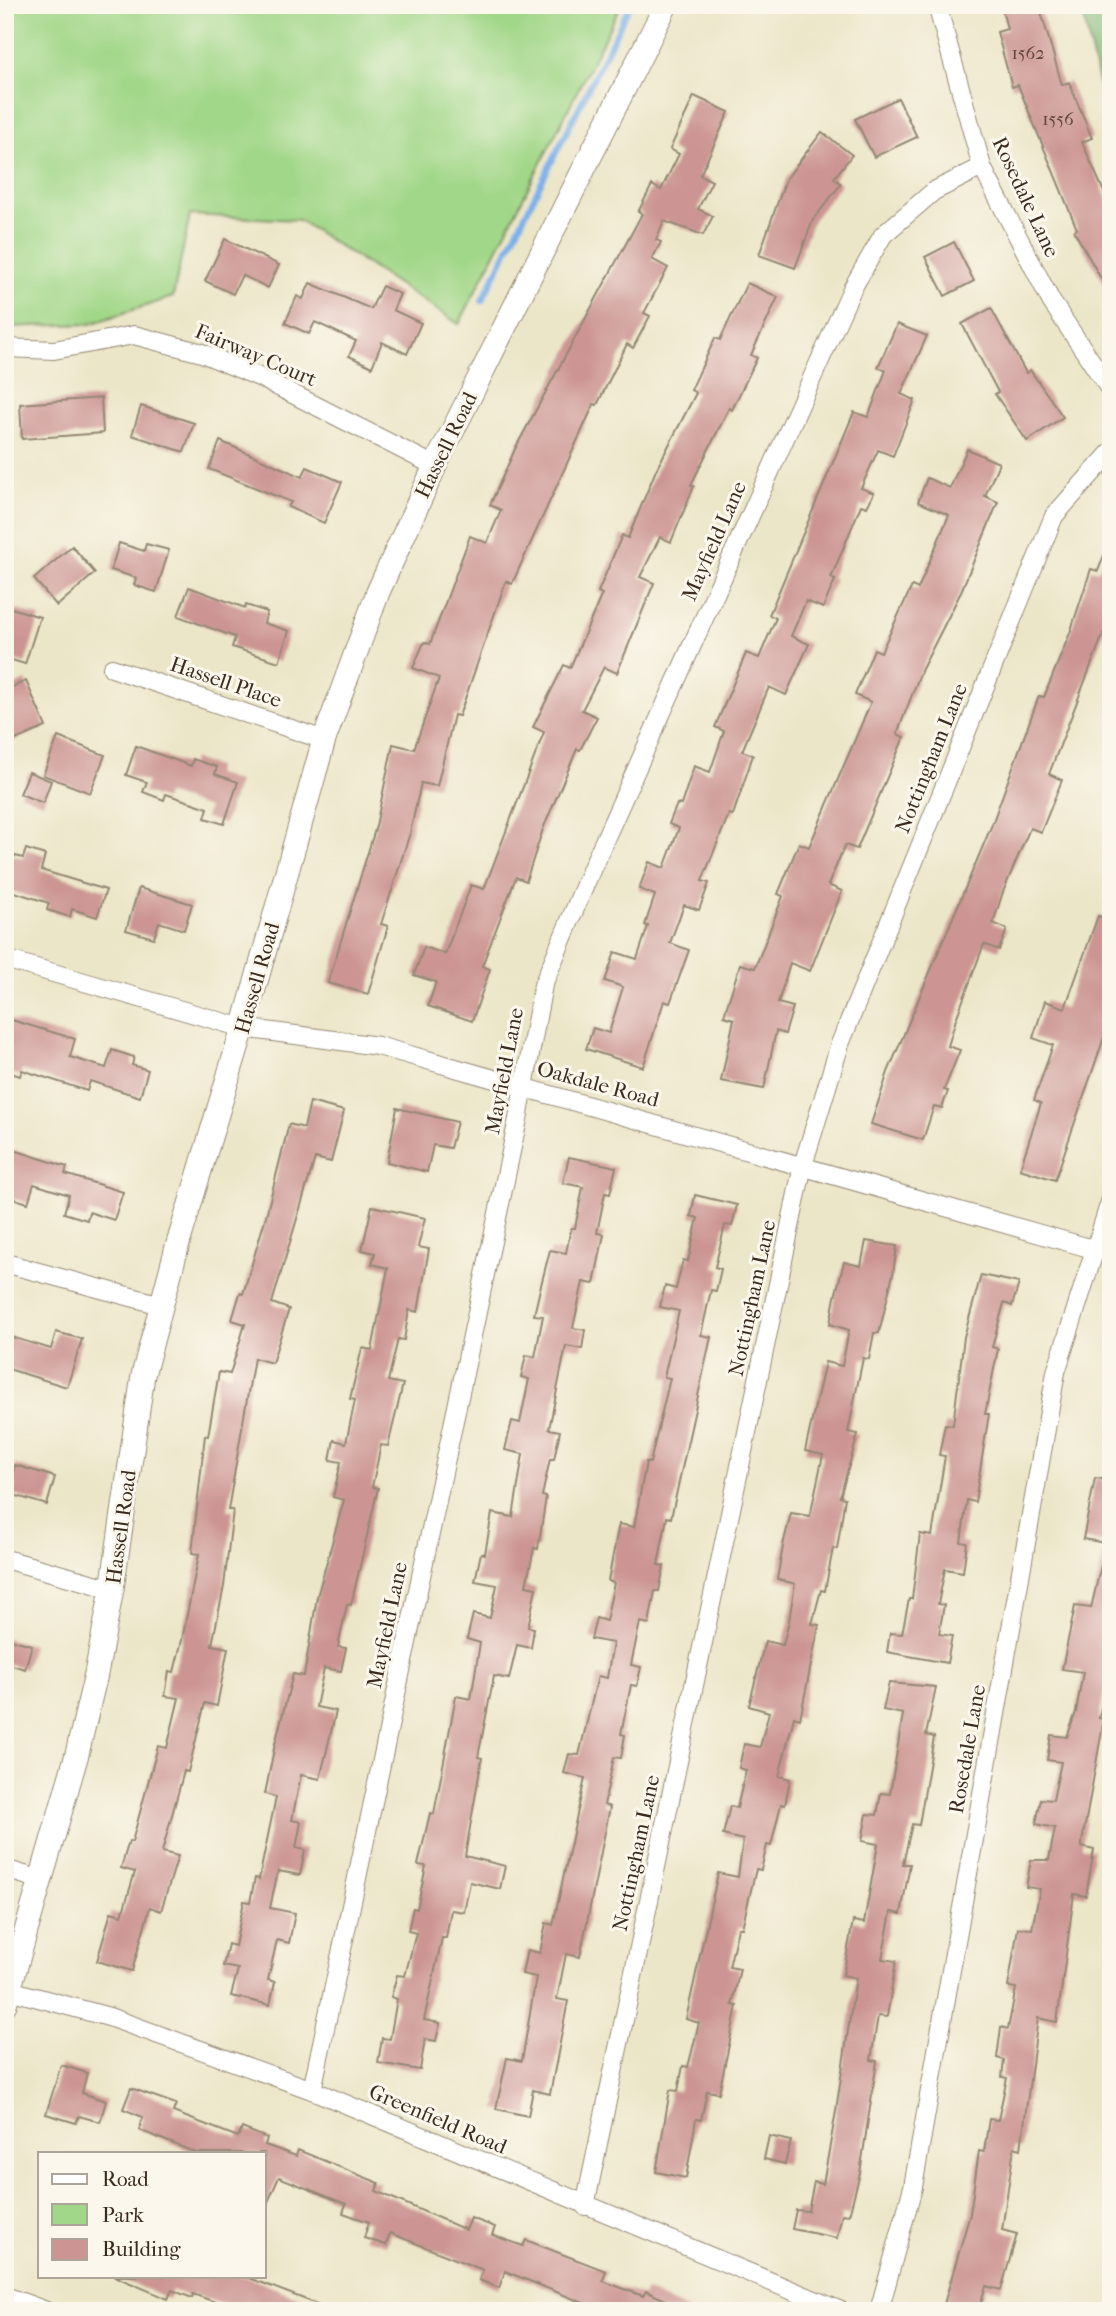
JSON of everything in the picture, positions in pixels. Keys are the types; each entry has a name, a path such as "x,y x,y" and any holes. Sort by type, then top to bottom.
{"street":[{"name":"Hassell Road","path":"7,1997 77,1754 112,1589 143,1375 324,740 378,592 435,466 666,5"},
{"name":"Rosedale Lane","path":"937,5 982,167 1051,301 1111,391"},
{"name":"Mayfield Lane","path":"312,2090 548,974 592,868 852,289 883,235 933,191 982,167"},
{"name":"Fairway Court","path":"5,348 54,349 134,335 202,353 259,377 435,466"},
{"name":"Nottingham Lane","path":"585,2206 803,1165 840,1044 1049,528 1076,489 1111,452"},
{"name":"Hassell Place","path":"112,668 324,740"},
{"name":"Oakdale Road","path":"5,959 243,1028 378,1045 1093,1249"},
{"name":"Rosedale Lane","path":"879,2311 913,2187 1056,1372 1111,1199"},
{"path":"5,1263 162,1305"},
{"path":"5,1559 112,1589"},
{"path":"5,1869 40,1880"},
{"name":"Greenfield Road","path":"7,1997 109,2017 312,2090 841,2311"},
{"path":"5,2296 46,2311"}],"green space":[{"path":"5,5 621,5 459,324 299,220 190,215 173,297 90,324 5,327"},
{"path":"1081,5 1111,5 1111,111 1098,82"}],"building":[{"path":"1001,5 1039,5 1062,85 1069,82 1092,138 1082,142 1111,208 1111,296 1074,231 1077,229 1018,85 1012,87 997,32 1007,29"},
{"path":"694,96 729,112 700,175 712,181 698,209 713,216 703,235 664,221 656,240 661,242 652,259 668,268 644,313 650,316 633,348 627,344 597,405 594,404 512,584 506,581 459,716 454,715 437,786 421,783 410,833 381,924 388,926 368,994 328,983 376,826 393,744 414,749 439,678 413,668 424,642 430,644 470,536 487,543 501,510 490,505 516,447 642,214 638,212 652,185 661,190 679,154 670,149"},
{"path":"898,98 917,137 874,157 855,119"},
{"path":"822,132 852,155 834,178 841,184 813,220 795,268 759,255 786,179"},
{"path":"225,239 279,265 268,288 242,275 233,294 205,281"},
{"path":"954,242 974,281 945,296 925,257"},
{"path":"310,283 371,309 382,286 400,294 393,310 421,323 407,354 382,342 372,367 349,356 356,341 315,322 309,334 285,323 297,296 303,299"},
{"path":"747,283 778,297 751,355 757,358 691,485 694,486 671,542 660,537 640,577 654,583 617,673 604,667 582,710 597,717 580,750 577,749 543,829 526,881 516,877 482,966 490,969 472,1021 428,1006 436,982 414,975 424,947 445,954 471,885 484,889 544,732 533,727 564,665 570,668 602,594 598,592 622,535 628,538 656,470 696,393 691,390 715,338 720,340"},
{"path":"991,308 1026,373 1030,370 1063,417 1027,441 995,394 998,392 962,324"},
{"path":"897,324 927,336 901,394 915,400 893,456 878,450 861,488 874,493 867,507 861,505 831,578 835,580 823,608 806,601 791,636 809,644 786,695 769,687 742,751 753,755 733,815 729,814 702,881 709,883 699,910 684,905 670,943 689,950 670,1003 664,1001 643,1067 586,1049 593,1028 609,1033 623,987 605,981 615,952 637,959 655,895 639,889 649,862 664,868 679,828 669,824 677,804 681,805 694,766 710,772 724,731 715,727 746,653 759,658 776,618 769,615 854,412 868,417 886,370 878,367"},
{"path":"101,398 103,433 22,439 20,404"},
{"path":"141,406 194,423 184,452 132,435"},
{"path":"220,441 302,477 307,467 342,482 324,523 288,507 291,502 209,469"},
{"path":"967,449 999,463 985,496 998,502 960,594 922,669 897,734 904,737 857,849 845,845 828,885 842,891 810,971 790,963 778,1003 793,1007 785,1034 776,1031 764,1089 721,1081 734,1019 724,1016 740,964 755,968 783,896 778,894 799,843 809,847 871,702 855,695 874,649 881,652 912,586 918,589 949,515 918,502 927,478 950,488"},
{"path":"1109,542 1111,634 1104,632 1049,774 1062,780 1041,832 1030,828 1003,892 993,923 1007,929 999,950 984,944 956,1019 948,1046 960,1050 944,1090 948,1091 942,1108 934,1106 923,1140 871,1124 888,1072 991,827 1039,696 1044,697 1070,633 1091,569 1098,571"},
{"path":"119,543 144,551 146,544 169,550 156,592 134,585 136,578 111,570"},
{"path":"72,546 95,573 57,606 34,579"},
{"path":"189,587 245,608 246,605 267,612 264,623 289,631 279,662 232,647 235,637 178,616"},
{"path":"5,606 40,617 25,664 5,658"},
{"path":"26,681 46,727 13,741 5,723 5,690"},
{"path":"58,737 105,755 90,793 43,775"},
{"path":"136,746 191,766 193,759 217,767 215,774 238,782 224,824 205,818 208,808 166,794 164,800 143,792 147,782 126,775"},
{"path":"29,772 51,781 43,803 20,794"},
{"path":"26,849 45,855 41,870 106,890 97,917 72,909 70,917 47,910 49,903 5,889 5,853 23,858"},
{"path":"139,888 192,904 184,930 159,922 154,938 126,930"},
{"path":"1098,916 1111,920 1111,1017 1055,1180 1020,1169 1041,1103 1034,1100 1053,1045 1033,1038 1045,1001 1065,1008"},
{"path":"5,1018 75,1039 70,1057 106,1068 112,1050 134,1057 132,1065 148,1070 140,1097 90,1081 87,1091 22,1070 20,1076 5,1071"},
{"path":"310,1102 344,1111 331,1162 315,1158 272,1303 289,1309 272,1363 254,1358 228,1510 233,1510 224,1586 212,1645 228,1648 217,1706 205,1703 188,1772 184,1771 162,1852 178,1856 161,1911 150,1907 132,1971 97,1961 111,1912 122,1915 135,1872 121,1868 129,1841 132,1842 158,1746 167,1748 179,1698 165,1696 169,1671 174,1672 182,1640 199,1554 192,1553 205,1435 208,1436 219,1372 230,1374 245,1324 232,1320 240,1293 243,1294 266,1216 289,1124 304,1128"},
{"path":"397,1108 457,1122 450,1148 433,1145 427,1172 387,1162"},
{"path":"14,1150 67,1167 65,1174 123,1192 114,1220 89,1212 87,1220 64,1213 69,1195 34,1184 28,1203 5,1196 5,1178"},
{"path":"569,1157 616,1167 610,1194 605,1193 597,1233 604,1234 594,1284 583,1282 573,1328 585,1330 582,1349 566,1346 549,1429 560,1431 554,1459 550,1459 542,1496 546,1497 538,1549 534,1548 526,1586 536,1588 528,1627 534,1628 531,1648 517,1645 509,1679 494,1676 478,1757 482,1758 465,1856 505,1866 500,1889 470,1882 464,1912 451,1910 424,2020 440,2023 436,2041 425,2039 420,2070 378,2063 382,2038 390,2039 397,1999 391,1997 397,1975 405,1976 416,1933 408,1931 413,1908 417,1909 426,1866 418,1865 430,1813 434,1814 456,1696 471,1699 480,1643 467,1639 473,1614 490,1618 497,1585 475,1581 481,1553 485,1554 492,1513 513,1517 523,1454 505,1450 512,1421 520,1423 529,1379 521,1377 526,1355 535,1357 543,1316 534,1315 540,1289 550,1250 566,1253 571,1228 575,1228 583,1187 563,1183"},
{"path":"695,1195 737,1205 732,1226 725,1225 715,1267 721,1269 716,1291 711,1290 701,1335 711,1337 671,1518 667,1517 658,1565 664,1566 659,1591 655,1591 649,1624 640,1622 631,1665 641,1667 637,1686 631,1685 621,1734 625,1735 621,1758 614,1757 604,1805 610,1807 580,1957 566,1954 557,1999 568,2001 550,2094 533,2090 528,2116 496,2109 507,2058 522,2061 536,1977 522,1974 527,1950 540,1953 546,1923 553,1925 585,1778 564,1773 569,1754 579,1755 598,1676 607,1678 613,1643 591,1639 596,1618 606,1621 614,1583 608,1581 619,1524 634,1527 646,1462 650,1463 670,1378 664,1377 679,1311 660,1307 665,1286 676,1289 683,1260 688,1261 698,1218 691,1216"},
{"path":"372,1206 425,1218 418,1247 429,1249 418,1312 409,1310 404,1340 398,1339 388,1381 403,1384 388,1446 381,1445 372,1487 378,1488 351,1605 347,1604 338,1647 346,1648 341,1671 324,1668 316,1707 336,1711 320,1779 301,1775 292,1820 301,1822 296,1848 305,1850 300,1875 278,1871 270,1908 295,1913 289,1943 277,1940 268,1980 275,1982 270,2005 231,1996 238,1969 223,1966 228,1944 235,1946 244,1901 250,1902 255,1878 259,1879 276,1797 265,1794 275,1744 293,1674 304,1676 317,1597 344,1500 333,1497 341,1462 330,1460 334,1440 346,1443 355,1400 350,1399 362,1348 372,1350 388,1268 372,1264 375,1253 362,1250"},
{"path":"866,1241 897,1246 893,1274 879,1333 874,1333 869,1359 863,1358 848,1432 858,1434 840,1497 845,1498 837,1549 833,1548 825,1591 821,1590 812,1624 819,1625 800,1719 794,1717 779,1776 790,1779 785,1805 781,1804 771,1846 767,1845 761,1870 756,1869 742,1928 738,1928 729,1967 740,1969 732,2005 737,2006 719,2093 707,2091 701,2120 696,2119 686,2178 656,2172 670,2090 678,2091 683,2066 688,2067 699,2023 686,2019 718,1873 738,1877 743,1840 723,1835 730,1806 737,1808 746,1770 739,1768 744,1744 760,1747 769,1712 749,1706 765,1641 783,1645 789,1621 795,1584 777,1579 784,1541 791,1513 810,1516 823,1455 805,1451 825,1362 842,1366 849,1330 830,1324 835,1297 844,1262 861,1266"},
{"path":"981,1275 1019,1283 1012,1306 1004,1303 992,1347 998,1349 985,1414 989,1414 975,1502 967,1500 961,1542 967,1543 963,1572 945,1569 938,1604 944,1605 939,1634 952,1636 947,1663 887,1652 890,1633 902,1634 909,1599 912,1599 920,1534 932,1536 945,1456 939,1455 945,1424 953,1425 964,1337"},
{"path":"56,1332 82,1339 67,1387 5,1368 5,1335 51,1349"},
{"path":"15,1465 55,1477 47,1505 7,1493"},
{"path":"1095,1478 1111,1480 1111,1544 1083,1539"},
{"path":"1104,1553 1111,1553 1111,1659 1099,1718 1104,1719 1082,1842 1082,1847 1094,1850 1086,1896 1074,1894 1057,2022 1038,2018 1021,2149 1014,2147 1002,2230 1017,2234 1001,2290 986,2286 978,2311 942,2311 970,2214 979,2151 984,2152 989,2119 998,2120 1007,2078 1002,2077 1004,2060 997,2058 1001,2027 1008,2029 1016,1988 1008,1987 1018,1928 1032,1929 1040,1889 1026,1887 1031,1860 1049,1860 1055,1828 1036,1824 1041,1799 1053,1800 1061,1762 1047,1760 1051,1735 1067,1737 1076,1712 1083,1672 1062,1669 1075,1606 1091,1608"},
{"path":"5,1638 32,1645 25,1669 5,1663"},
{"path":"889,1683 936,1687 926,1735 934,1737 919,1825 912,1824 903,1864 910,1864 901,1914 891,1912 882,1959 896,1961 887,2017 878,2016 871,2060 877,2061 860,2173 849,2215 842,2214 837,2238 792,2229 796,2210 808,2211 814,2182 823,2184 835,2117 856,1978 843,1975 853,1921 864,1923 878,1844 862,1841 867,1814 877,1815 881,1793 890,1794 903,1714 883,1710"},
{"path":"61,2065 87,2073 82,2093 106,2101 100,2122 79,2116 76,2123 46,2114"},
{"path":"131,2088 176,2104 173,2112 238,2137 242,2128 267,2138 265,2145 296,2156 298,2150 379,2183 376,2191 466,2230 471,2218 495,2227 492,2235 523,2246 526,2240 606,2271 603,2281 643,2296 646,2291 689,2311 603,2311 505,2271 499,2288 479,2280 483,2270 390,2233 386,2245 364,2238 369,2222 343,2213 346,2204 279,2177 266,2206 266,2152 194,2152 139,2130 143,2117 123,2109"},
{"path":"769,2136 791,2141 785,2164 764,2159"},
{"path":"119,2278 249,2278 330,2309 228,2311 229,2307 193,2294 192,2298 172,2290 168,2299"}],"waterway":[{"path":"482,301 630,5"}]}
